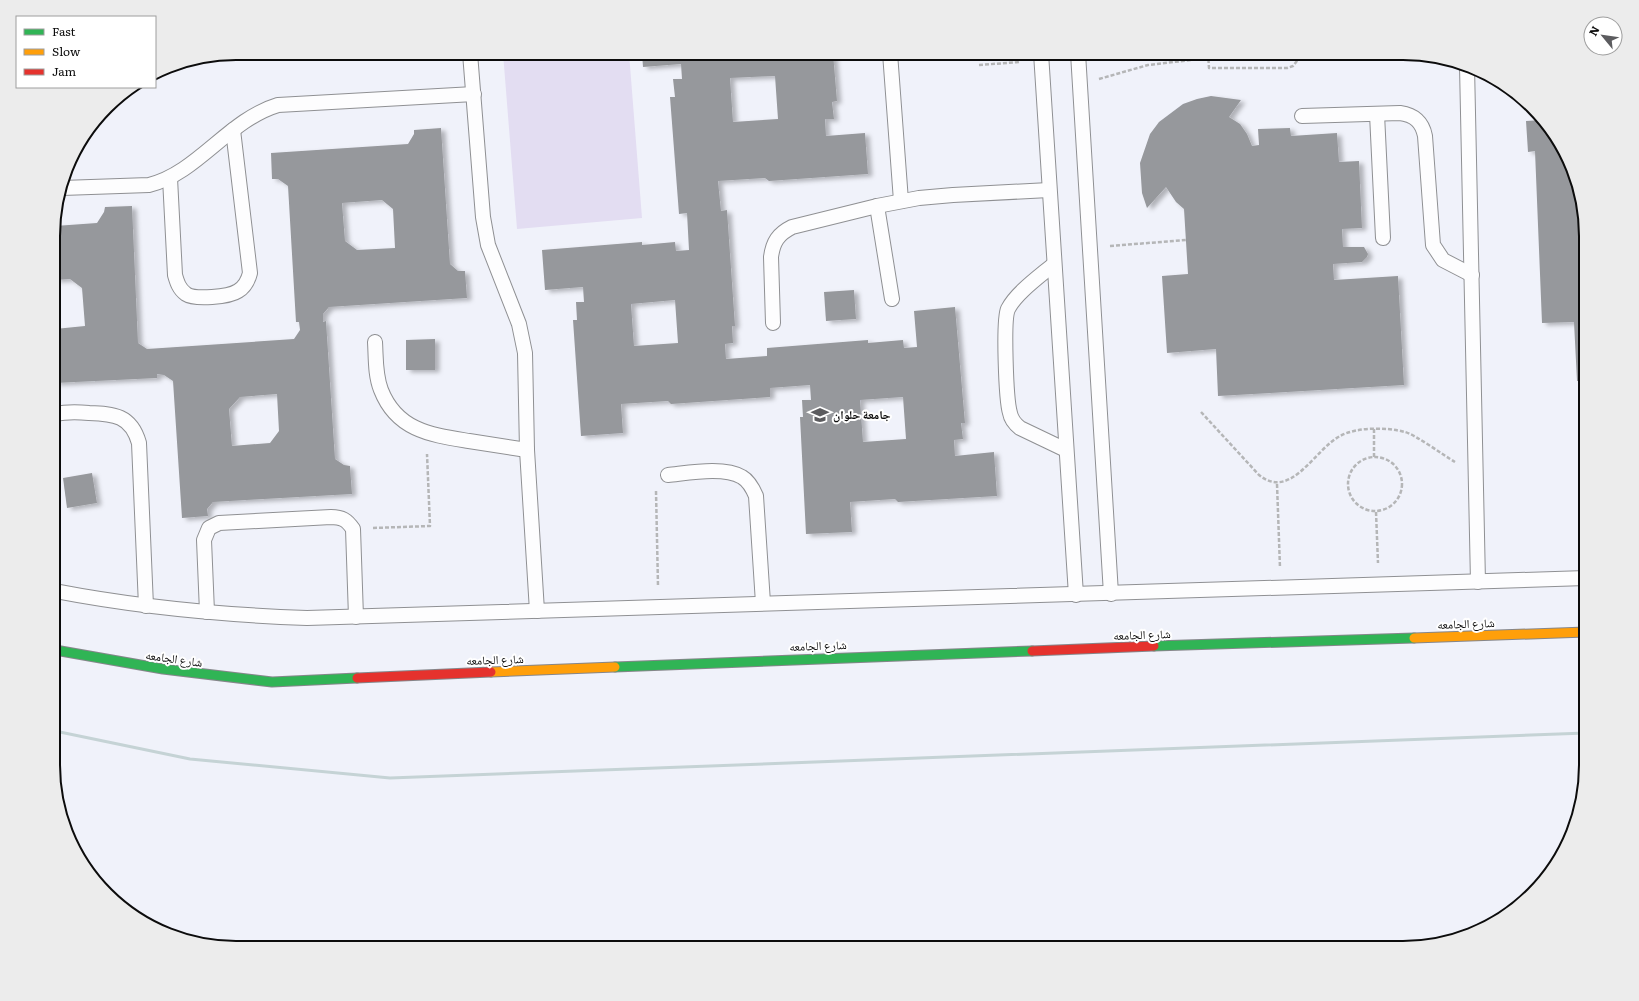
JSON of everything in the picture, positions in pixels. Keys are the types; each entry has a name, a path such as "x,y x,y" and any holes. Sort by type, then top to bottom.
{"street":[{"name":"شارع الجامعه","path":"60,651 160,669 272,682 853,657 1579,632"}],"lane":[{"path":"471,60 483,217 488,245 519,324 525,353 527,450 537,611"},
{"path":"891,60 901,201"},
{"path":"1041,60 1076,595"},
{"path":"1078,60 1111,594"},
{"path":"1467,72 1478,582"},
{"path":"67,188 149,185 170,178 249,117 278,105 474,94"},
{"path":"1377,114 1383,238"},
{"path":"1302,116 1408,114 1420,122 1425,136 1433,245 1443,260 1472,275"},
{"path":"170,178 178,286 186,294 197,297 238,292 244,287 250,273 233,130"},
{"path":"773,323 772,247 776,238 792,227 901,201 953,195 1049,190"},
{"path":"878,206 892,299"},
{"path":"1054,264 1018,296 1008,311 1005,328 1008,407 1014,422 1020,428 1066,450"},
{"path":"375,342 377,374 381,390 388,404 398,416 411,426 426,433 527,450"},
{"path":"60,414 81,412 114,415 126,421 137,435 139,443 146,606"},
{"path":"668,475 732,472 742,477 751,485 756,496 763,603"},
{"path":"207,612 204,540 206,534 214,525 226,523 340,517 348,521 353,529 356,617"},
{"path":"60,592 146,606 207,612 292,617 356,617 1579,578"}],"path":[{"path":"979,65 1018,60"},
{"path":"1080,85 1148,65 1191,60"},
{"path":"1208,60 1209,68 1287,68 1293,66 1298,60"},
{"path":"1091,248 1186,240"},
{"path":"1201,412 1264,480 1277,484 1293,478 1330,442 1340,436 1351,431 1374,428 1406,432 1476,476"},
{"path":"1374,428 1374,457"},
{"path":"353,529 430,526 426,433"},
{"path":"1374,457 1384,458 1393,464 1400,473 1402,483 1401,494 1395,503 1387,509 1376,512 1366,510 1356,505 1350,496 1347,486 1349,475 1355,466 1364,460 1374,457"},
{"path":"659,607 655,475 668,475"},
{"path":"1277,484 1280,588"},
{"path":"1376,512 1379,585"}],"shaded area":[{"path":"504,60 630,60 642,218 517,229"}],"building":[{"path":"642,60 834,60 837,101 832,102 834,119 825,119 826,136 865,133 868,174 769,181 765,178 718,181 721,211 727,210 735,326 732,326 733,343 725,344 726,359 767,356 767,348 868,340 868,343 903,340 904,348 917,347 914,311 955,307 965,423 961,423 963,439 954,440 955,456 994,452 997,496 898,502 895,499 850,502 852,532 806,534 800,417 803,417 802,400 811,400 810,385 770,388 770,397 671,404 668,401 621,404 623,433 581,436 573,320 577,320 576,302 584,302 583,287 545,290 542,250 642,242 642,245 675,242 676,251 689,250 687,213 679,214 670,97 675,97 673,79 682,79 681,64 643,67","holes":["775,76 778,119 733,122 730,78","675,300 678,343 634,346 631,304","903,397 906,439 863,442 860,400"]},
{"path":"1211,96 1241,100 1229,117 1240,124 1247,134 1252,146 1259,145 1258,129 1290,128 1291,136 1337,133 1339,162 1359,161 1362,228 1342,229 1343,247 1364,247 1368,254 1362,262 1333,264 1334,280 1398,276 1404,385 1218,396 1216,349 1167,353 1162,276 1188,274 1184,209 1176,202 1166,187 1147,208 1142,193 1140,163 1150,134 1159,122 1183,104"},
{"path":"1535,120 1549,138 1566,169 1576,202 1579,225 1579,381 1577,381 1574,322 1542,323 1535,151 1528,152 1526,121"},
{"path":"441,128 450,264 458,271 465,271 467,298 329,307 323,314 323,322 326,321 335,459 344,465 350,466 352,494 213,502 207,509 208,516 182,518 173,381 164,375 157,374 157,378 60,383 60,328 85,326 82,288 70,279 60,280 60,226 97,223 104,212 105,207 132,206 138,343 147,349 294,339 300,330 299,322 296,322 288,186 278,179 272,179 271,153 408,144 414,134 414,130","holes":["382,200 393,209 395,248 357,250 345,241 342,203","277,394 279,431 270,443 232,446 229,409 240,397"]},
{"path":"854,290 856,319 826,321 824,292"},
{"path":"435,339 435,370 406,370 406,340"},
{"path":"92,473 97,503 67,508 63,478"}],"railway":[{"path":"60,732 190,759 390,778 1579,733"}],"traffic: fast":[{"path":"1154,646 1414,638"},
{"path":"60,651 163,669 272,682 357,678"},
{"path":"615,667 1032,651"}],"traffic: slow":[{"path":"1414,638 1579,632"},
{"path":"491,672 615,667"}],"traffic: jam":[{"path":"1032,651 1154,646"},
{"path":"357,678 491,672"}],"place":[{"name":"جامعة حلوان","path":"820,415"}]}
